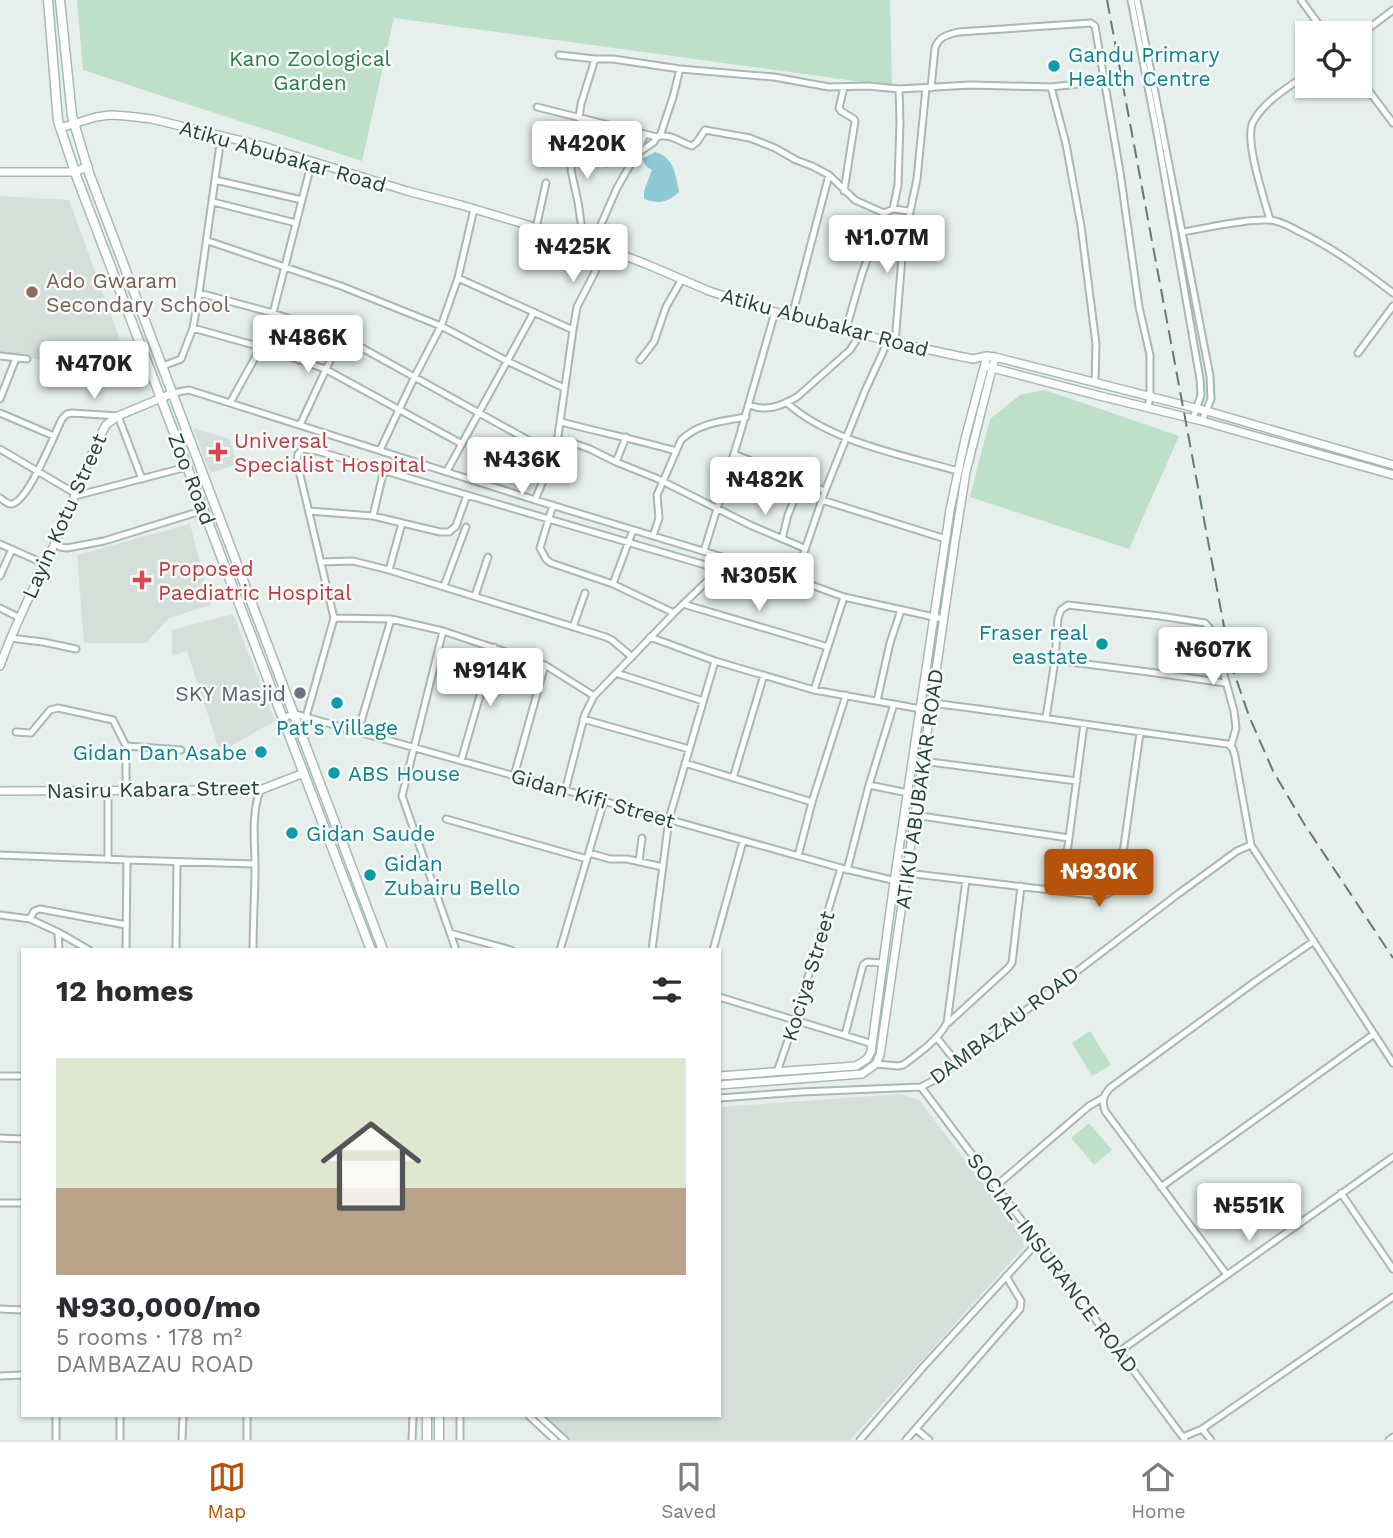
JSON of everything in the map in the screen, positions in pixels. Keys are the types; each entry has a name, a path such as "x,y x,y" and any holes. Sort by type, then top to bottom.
{"main road":[{"name":"Zoo Road","path":"48,0 60,128 370,948"},
{"name":"Zoo Road","path":"60,0 73,123 382,948"},
{"path":"427,1417 427,1436"},
{"path":"439,1417 439,1440"}],"street":[{"path":"1131,0 1195,344 1201,396 1193,418"},
{"path":"1137,0 1210,376 1211,398 1202,421"},
{"path":"1301,0 1316,21"},
{"path":"1372,26 1393,10"},
{"path":"795,579 825,491 865,391 892,342 903,245 914,199 935,48 942,37 958,32 1091,23 1096,28 1139,307 1150,355 1148,407"},
{"path":"559,55 774,77 829,87 1051,87 1104,81"},
{"path":"588,244 571,170 581,104 595,59"},
{"path":"637,153 659,137 680,69"},
{"path":"1270,219 1254,158 1251,126 1265,107 1295,83"},
{"path":"844,87 839,108 855,121 844,191"},
{"path":"1051,87 1066,144 1081,226 1096,344 1095,383"},
{"path":"892,209 898,185 899,89"},
{"path":"1372,95 1393,123"},
{"path":"537,107 645,134 673,137 692,146 705,130 750,138 829,175 855,200 884,214"},
{"name":"Atiku Abubakar Road","path":"60,128 110,115 127,116 152,119 263,146 604,248 726,297 775,312 892,342 973,359 991,356 1207,411 1393,464"},
{"path":"588,244 645,134"},
{"path":"163,366 181,359 193,328 208,241 221,137"},
{"path":"573,154 606,163"},
{"path":"230,404 261,347 273,313 312,161"},
{"path":"0,172 75,172 88,166"},
{"path":"792,316 829,175"},
{"path":"215,180 302,200"},
{"path":"536,228 546,183"},
{"path":"213,202 296,223"},
{"path":"380,450 441,326 457,278 474,209"},
{"path":"845,329 884,214 892,209 909,211"},
{"path":"1182,232 1270,219 1332,249 1393,292"},
{"path":"208,241 355,291 441,326 564,388"},
{"path":"535,500 555,455 579,300 595,272 604,248"},
{"path":"457,278 573,330"},
{"path":"640,360 654,342 666,307 682,279"},
{"path":"200,293 273,313 341,337 555,455"},
{"path":"1358,353 1393,306"},
{"path":"447,471 534,312"},
{"path":"704,551 746,417 775,312"},
{"path":"193,328 325,369 462,444"},
{"path":"749,405 769,409 797,397 844,356 861,333"},
{"path":"300,425 341,337"},
{"path":"0,356 27,359"},
{"name":"ATIKU ABUBAKAR ROAD","path":"876,1064 882,1045 966,472 991,356"},
{"path":"0,399 16,358"},
{"path":"973,359 989,367 1193,418 1393,475"},
{"path":"721,1076 856,1066 867,1059 873,1044 894,882 946,539 958,471 989,367"},
{"path":"173,393 189,390 795,579 844,597 943,619"},
{"name":"Layin Kotu Street","path":"0,666 18,617 55,543 106,425 118,416 173,393"},
{"path":"787,403 846,439 958,471"},
{"path":"0,413 54,436"},
{"path":"0,498 10,504 23,494 38,471 62,419 72,413 118,416 142,479"},
{"path":"653,536 659,518 656,496 684,438 706,424 746,417"},
{"path":"561,422 676,451"},
{"path":"317,451 323,433"},
{"path":"616,462 626,437"},
{"path":"573,443 804,548"},
{"path":"0,449 76,495 187,467"},
{"path":"306,717 334,618 297,462 298,454 303,449 384,470 719,569"},
{"path":"734,454 825,491"},
{"path":"373,516 384,470"},
{"path":"782,539 802,481"},
{"path":"309,511 373,516 440,533 449,532 456,526 467,495"},
{"path":"822,500 946,539"},
{"path":"553,505 540,548 546,559 613,584 674,613"},
{"path":"55,543 67,548 104,541 204,510"},
{"path":"389,570 402,523"},
{"path":"444,586 466,527"},
{"path":"613,584 633,530"},
{"path":"0,544 44,564"},
{"path":"0,576 12,549"},
{"path":"475,596 488,557"},
{"path":"565,790 583,719 594,696 730,559"},
{"path":"321,562 353,561 444,586 612,640 632,657"},
{"path":"573,627 585,593"},
{"path":"814,690 844,597"},
{"path":"683,604 828,647"},
{"path":"1046,718 1058,618 1068,605 1160,616 1208,625 1234,711 1236,728 1231,746 1251,845 1393,1063"},
{"path":"0,608 18,617"},
{"path":"877,701 890,643 901,610"},
{"path":"334,618 391,619 443,631 545,665 594,696"},
{"path":"358,732 391,619"},
{"path":"443,631 402,796 455,948"},
{"path":"650,637 715,661 814,690 894,704 922,706 932,703 1231,746"},
{"path":"9,638 76,649"},
{"path":"461,761 494,647"},
{"path":"1055,660 1225,683"},
{"path":"652,948 669,820 715,661"},
{"path":"514,776 545,665"},
{"path":"616,674 703,701"},
{"path":"733,778 764,675"},
{"path":"798,856 846,695"},
{"name":"Kociya Street","path":"760,1095 778,1071 796,1020 894,704"},
{"path":"16,732 31,733 50,709 58,708 113,720 126,746 126,791"},
{"path":"282,718 295,714"},
{"name":"Gidan Kifi Street","path":"295,714 844,869 905,883"},
{"path":"583,719 689,749"},
{"path":"1062,891 1084,724"},
{"path":"906,873 1104,896 1112,892 1118,884 1124,855 1140,733"},
{"path":"126,746 181,750"},
{"path":"922,761 1077,781"},
{"path":"685,763 812,802"},
{"name":"Nasiru Kabara Street","path":"0,791 260,790 303,773"},
{"path":"869,785 908,793"},
{"path":"253,948 253,844 256,802 260,790"},
{"path":"108,791 108,859"},
{"path":"562,948 604,802"},
{"path":"914,815 1069,838"},
{"path":"446,819 588,856 622,858 663,867"},
{"path":"639,861 642,838"},
{"path":"714,948 743,841"},
{"name":"DAMBAZAU ROAD","path":"721,1098 921,1087 936,1079 1178,894 1237,851 1251,845"},
{"path":"0,855 255,864"},
{"path":"126,948 127,860"},
{"path":"176,948 177,862"},
{"path":"721,1085 862,1074 876,1064 902,1065 936,1038 947,1023 966,880"},
{"path":"947,1023 1012,963 1021,886"},
{"path":"30,919 34,911 40,909 126,925"},
{"path":"0,915 30,919 86,948"},
{"path":"58,932 59,948"},
{"path":"450,933 504,948"},
{"path":"996,1186 1089,1106 1103,1098 1110,1088 1314,941"},
{"path":"845,1035 863,965 867,962 883,963"},
{"path":"721,998 873,1044"},
{"path":"1161,1187 1374,1034"},
{"path":"936,1038 957,1063"},
{"path":"0,1076 21,1076"},
{"name":"SOCIAL INSURANCE ROAD","path":"921,1087 1184,1438"},
{"path":"1103,1098 1105,1111 1227,1275"},
{"path":"0,1138 21,1139"},
{"path":"1120,1351 1393,1157"},
{"path":"1341,1193 1393,1269"},
{"path":"0,1203 21,1203"},
{"path":"860,1440 1038,1241"},
{"path":"906,1440 1020,1309 1021,1301 1006,1276"},
{"path":"1184,1438 1202,1429 1393,1297"},
{"path":"0,1309 21,1310"},
{"path":"0,1376 21,1375"},
{"path":"56,1417 56,1440"},
{"path":"120,1417 120,1440"},
{"path":"182,1440 183,1417"},
{"path":"247,1417 247,1440"},
{"path":"413,1417 412,1437 427,1436"},
{"path":"460,1417 460,1440"},
{"path":"530,1417 555,1440"},
{"path":"540,1417 565,1440"},
{"path":"916,1429 929,1440"},
{"path":"1202,1429 1210,1440"}],"shaded area":[{"path":"0,196 69,200 126,356 123,379 0,353"},
{"name":"Universal Specialist Hospital","path":"193,428 229,439 238,464 210,473"},
{"name":"Proposed Paediatric Hospital","path":"190,524 211,605 169,618 146,643 84,643 77,555"},
{"path":"233,614 275,721 220,752 187,651 172,656 172,630"},
{"path":"900,1094 919,1100 1022,1235 1024,1247 850,1440 570,1440 544,1417 721,1417 721,1107"}],"green space":[{"name":"Kano Zoological Garden","path":"77,0 890,0 892,86 394,18 362,161 83,70"},
{"path":"1045,390 1179,436 1129,549 970,497 990,419 1020,395"},
{"path":"1090,1031 1111,1065 1092,1076 1072,1043"},
{"path":"1089,1123 1112,1150 1094,1165 1071,1138"}],"water":[{"path":"655,152 670,162 679,192 663,202 644,199 644,191 652,170 642,159"}],"railway":[{"path":"1107,0 1231,664 1249,716 1273,771 1303,822 1393,958"}],"place":[{"name":"Gandu Primary Health Centre","path":"1054,66"},
{"name":"Ado Gwaram Secondary School","path":"32,292"},
{"name":"Universal Specialist Hospital","path":"218,452"},
{"name":"Proposed Paediatric Hospital","path":"142,580"},
{"name":"Fraser real eastate","path":"1102,644"},
{"name":"SKY Masjid","path":"300,693"},
{"name":"Pat's Village","path":"337,703"},
{"name":"Gidan Dan Asabe","path":"261,752"},
{"name":"ABS House","path":"334,773"},
{"name":"Gidan Saude","path":"292,833"},
{"name":"Gidan Zubairu Bello","path":"370,875"}]}
